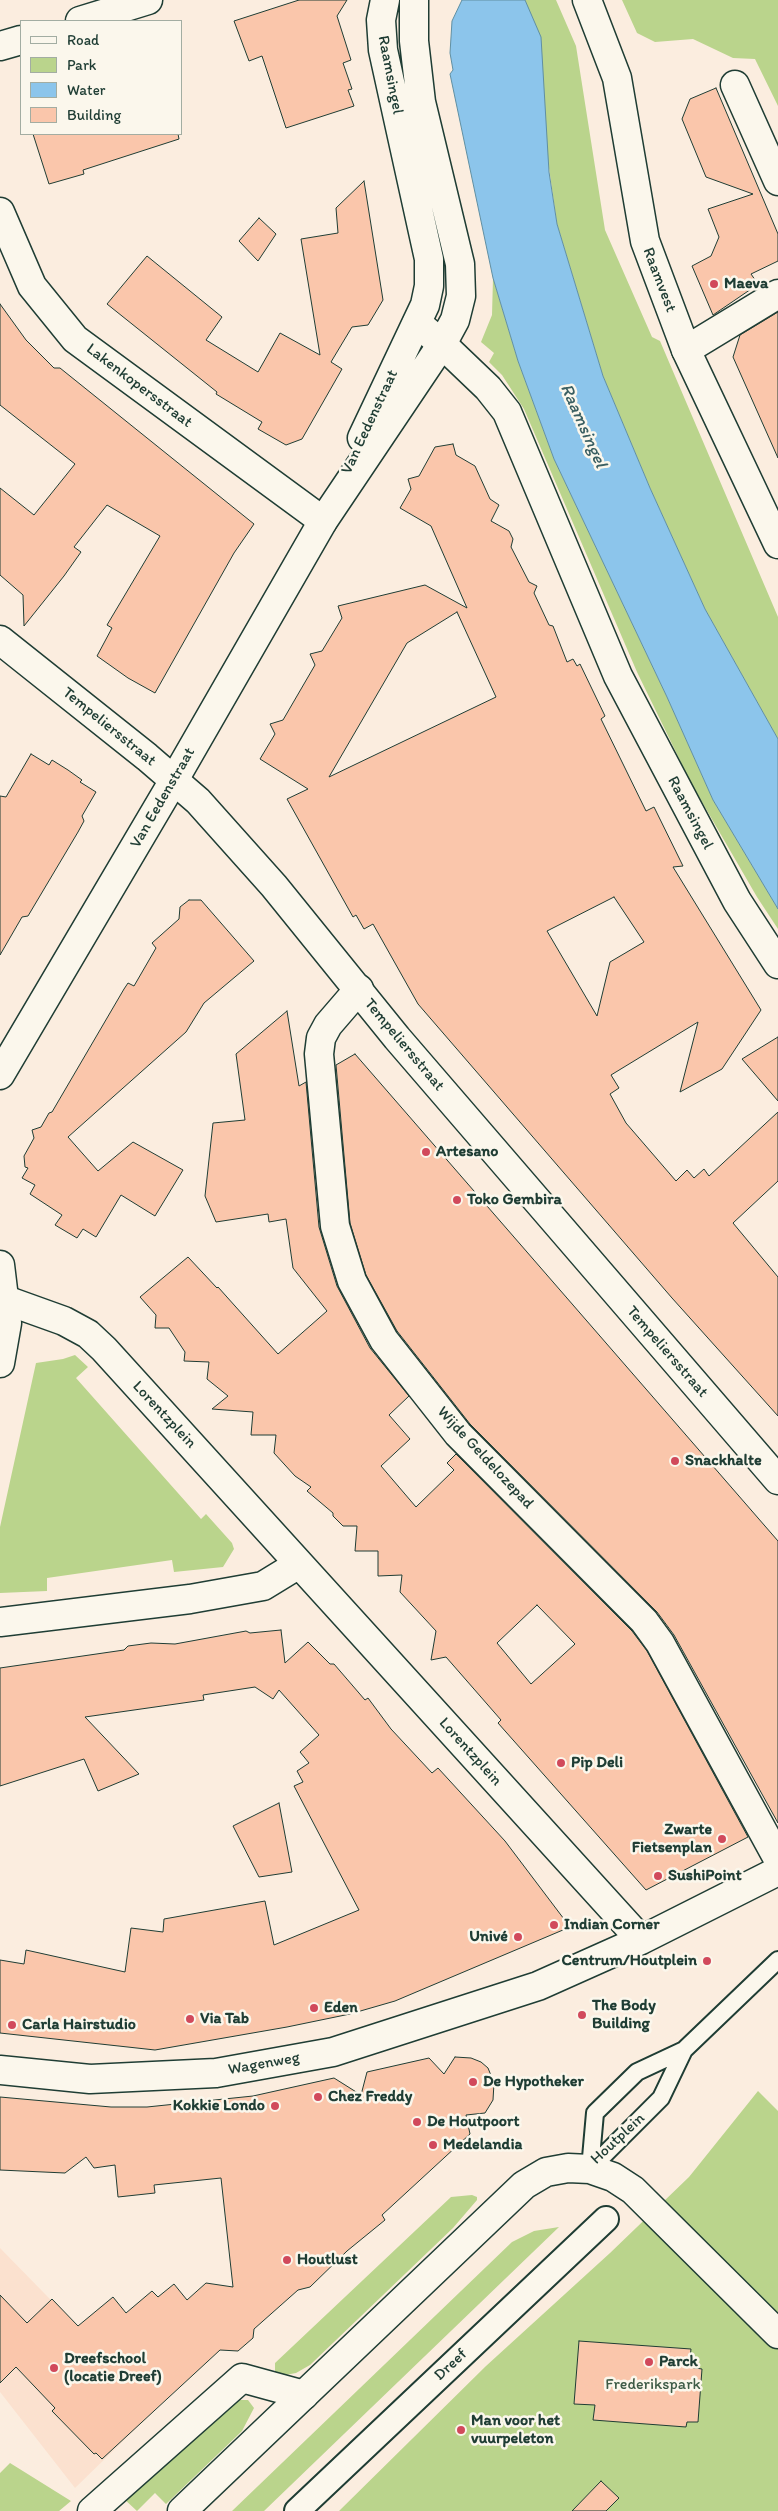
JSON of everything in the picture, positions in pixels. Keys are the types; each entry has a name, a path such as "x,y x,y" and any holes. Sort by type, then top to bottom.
{"street":[{"path":"83,20 148,0"},
{"name":"Raamsingel","path":"385,0 381,20 383,50 429,259 429,286 425,305 417,323 488,388 507,412 618,676 737,901 778,964"},
{"name":"Raamsingel","path":"414,0 414,40 421,102 460,264 461,296 455,320 442,344"},
{"name":"Raamvest","path":"587,0 617,78 645,241 686,350 778,544"},
{"path":"0,46 20,40"},
{"path":"735,85 778,181"},
{"name":"Lakenkopersstraat","path":"0,212 32,286 75,339 323,520"},
{"path":"686,350 778,294"},
{"name":"Van Eedenstraat","path":"323,520 417,323"},
{"name":"Van Eedenstraat","path":"0,1075 174,780 323,520 442,344"},
{"name":"Tempeliersstraat","path":"0,640 198,801 358,989 396,1038 778,1480"},
{"name":"Wijde Geldelozepad","path":"358,989 328,1025 321,1038 320,1054 335,1226 352,1281 384,1340 458,1434 644,1621 660,1643 778,1859"},
{"path":"0,1265 7,1323 0,1363"},
{"name":"Lorentzplein","path":"3,1298 64,1322 88,1334 641,1940"},
{"path":"0,1622 190,1599 263,1586 299,1564"},
{"path":"641,1940 778,1871"},
{"name":"Wagenweg","path":"0,2070 90,2079 216,2073 333,2052 519,1993 641,1940"},
{"path":"182,2511 524,2185 546,2172 568,2168 590,2169 612,2177 633,2190 778,2334"},
{"name":"Dreef","path":"297,2511 606,2219"},
{"path":"92,2511 242,2378 304,2395"}],"lane":[{"name":"Houtplein","path":"590,2169 595,2113 637,2072 684,2050 778,1960"},
{"name":"Houtplein","path":"590,2169 662,2098 684,2050"}],"shaded area":[{"name":"Dreefschool (locatie Dreef)","path":"0,2248 90,2340 152,2413 75,2488 0,2392"}],"green space":[{"path":"525,0 556,0 576,46 605,230 652,337 660,341 778,617 778,739 705,609 650,488 603,376 557,224"},
{"path":"622,0 778,0 778,106 755,59 733,58 693,39 655,42 637,33"},
{"path":"493,278 518,361 554,459 667,697 713,800 778,909 778,929 757,897 691,783 637,672 524,409 502,375 489,362 494,353 481,342 492,315"},
{"path":"75,1355 88,1367 76,1378 201,1519 206,1514 232,1543 234,1549 223,1567 174,1572 172,1560 47,1578 47,1591 0,1593 0,1527 36,1363 63,1359"},
{"name":"Frederikspark","path":"758,2091 778,2111 778,2511 339,2511 486,2366 610,2253 689,2177"},
{"path":"472,2195 477,2197 477,2200 453,2228 310,2365 296,2373 280,2376 275,2372 275,2363 451,2197"},
{"path":"559,2227 264,2511 232,2511 512,2242 534,2231"},
{"path":"235,2400 248,2400 254,2408 242,2431 166,2504 155,2493 137,2511 123,2498"},
{"path":"10,2463 71,2501 59,2511 0,2511 0,2473"}],"water":[{"path":"462,0 525,0 541,37 549,172 557,224 603,376 650,488 705,609 778,739 778,909 713,800 667,697 554,459 518,361 493,278 450,74 453,70 450,53 452,21"}],"building":[{"path":"299,0 347,0 337,16 351,60 343,63 352,89 348,90 354,106 286,128 262,56 249,61 234,21"},
{"path":"716,88 778,234 778,261 751,274 760,287 755,290 757,285 713,315 692,266 711,256 719,237 708,209 753,194 706,177 682,119 690,99"},
{"path":"33,135 178,135 179,139 83,170 84,174 49,184"},
{"path":"364,181 383,300 368,325 352,327 331,362 342,369 302,439 286,445 258,429 262,422 216,394 217,392 107,304 147,256 222,317 206,340 258,372 280,333 320,355 301,239 338,233 336,208"},
{"path":"259,218 276,234 258,261 239,241"},
{"path":"0,304 26,340 54,368 60,368 254,524 234,553 155,693 128,678 97,656 112,628 107,625 160,536 107,505 74,547 81,552 24,626 23,595 0,575 0,488 34,515 75,464 0,405"},
{"path":"778,312 778,458 733,357 740,335"},
{"path":"453,444 456,455 475,466 490,499 499,505 491,521 509,531 513,539 511,547 529,582 537,586 534,593 549,625 553,626 567,662 573,659 577,666 580,664 605,716 601,719 646,811 654,807 683,866 673,867 761,1010 722,1069 680,1092 698,1022 611,1075 619,1088 610,1094 626,1123 676,1181 687,1170 694,1178 704,1169 709,1176 778,1112 778,1181 733,1223 778,1277 778,1416 672,1298 418,1004 373,924 364,929 356,915 353,917 287,799 308,789 260,759 275,734 270,724 283,720 315,665 310,654 322,651 342,618 338,606 425,585 467,608 431,526 400,508 411,489 408,479 419,476 435,447","holes":["457,612 496,697 329,777 407,643","614,897 644,942 610,962 597,1016 547,931"]},
{"path":"31,754 49,765 52,760 96,792 82,816 84,821 78,832 28,916 22,917 0,955 0,796 6,797"},
{"path":"189,900 201,900 254,961 204,1003 186,1032 68,1137 98,1171 133,1142 183,1170 155,1216 121,1195 96,1237 83,1229 77,1238 55,1225 62,1215 30,1194 35,1185 22,1178 28,1168 25,1167 24,1156 34,1138 32,1130 41,1127 49,1113 52,1112 124,989 128,983 134,986 156,948 152,943 179,919 180,907"},
{"path":"287,1011 299,1086 306,1082 319,1227 337,1286 370,1348 409,1396 389,1415 410,1439 381,1466 416,1507 454,1470 447,1463 456,1454 632,1631 647,1651 748,1837 646,1890 498,1723 501,1720 446,1657 431,1660 436,1631 400,1592 402,1575 378,1576 378,1551 355,1551 357,1526 343,1526 333,1516 333,1513 307,1491 311,1487 295,1476 274,1453 276,1435 251,1435 253,1412 212,1409 228,1396 207,1379 209,1362 184,1361 185,1352 169,1328 155,1328 156,1315 140,1297 188,1257 218,1287 278,1354 327,1311 293,1268 286,1219 269,1222 268,1214 216,1222 205,1196 213,1123 245,1120 236,1054","holes":["537,1605 575,1644 531,1684 497,1643"]},
{"path":"778,1037 778,1101 742,1059"},
{"path":"355,1054 778,1541 778,1823 674,1635 657,1612 470,1424 397,1331 366,1275 350,1223 336,1065"},
{"path":"281,1630 285,1663 308,1642 330,1664 334,1664 365,1700 368,1698 391,1729 432,1773 438,1768 505,1841 570,1927 395,2001 350,2014 287,2027 155,2050 0,2033 0,1960 24,1964 26,1950 125,1972 131,1928 163,1932 164,1919 265,1901 274,1945 359,1910 294,1786 303,1782 297,1771 309,1763 300,1752 319,1735 279,1690 273,1699 255,1687 203,1695 204,1700 85,1717 139,1774 98,1791 84,1759 0,1786 0,1668 124,1650 128,1646 151,1643 175,1644 246,1631 250,1633"},
{"path":"279,1803 292,1872 259,1877 233,1826"},
{"path":"455,2057 471,2058 481,2062 488,2068 494,2083 493,2100 485,2113 466,2115 470,2134 382,2215 385,2220 347,2251 310,2287 298,2290 254,2329 253,2338 238,2351 220,2350 102,2459 96,2453 94,2454 52,2411 55,2408 16,2367 0,2383 0,2295 27,2323 52,2299 78,2326 113,2297 126,2313 152,2291 158,2297 174,2284 187,2300 206,2283 233,2287 221,2178 154,2185 155,2193 118,2197 115,2165 94,2168 86,2157 65,2173 0,2170 0,2097 111,2107 147,2107 253,2096 334,2078 361,2095 367,2072 429,2058 444,2074"},
{"path":"579,2341 691,2349 689,2367 702,2369 698,2422 687,2422 686,2427 593,2420 595,2405 574,2404"},
{"path":"601,2481 619,2498 606,2511 572,2511"}],"place":[{"name":"Maeva","path":"714,284"},
{"name":"Artesano","path":"426,1152"},
{"name":"Toko Gembira","path":"457,1200"},
{"name":"Snackhalte","path":"675,1461"},
{"name":"Pip Deli","path":"561,1763"},
{"name":"Zwarte Fietsenplan","path":"722,1839"},
{"name":"SushiPoint","path":"658,1876"},
{"name":"Indian Corner","path":"554,1925"},
{"name":"Univé","path":"518,1937"},
{"name":"Centrum/Houtplein","path":"707,1961"},
{"name":"Eden","path":"314,2008"},
{"name":"The Body Building","path":"582,2015"},
{"name":"Via Tab","path":"190,2019"},
{"name":"Carla Hairstudio","path":"12,2025"},
{"name":"De Hypotheker","path":"473,2082"},
{"name":"Chez Freddy","path":"318,2097"},
{"name":"Kokkie Londo","path":"275,2106"},
{"name":"De Houtpoort","path":"417,2122"},
{"name":"Medelandia","path":"433,2145"},
{"name":"Houtlust","path":"287,2260"},
{"name":"Parck","path":"649,2362"},
{"name":"Dreefschool (locatie Dreef)","path":"54,2368"},
{"name":"Man voor het vuurpeleton","path":"461,2430"}]}
